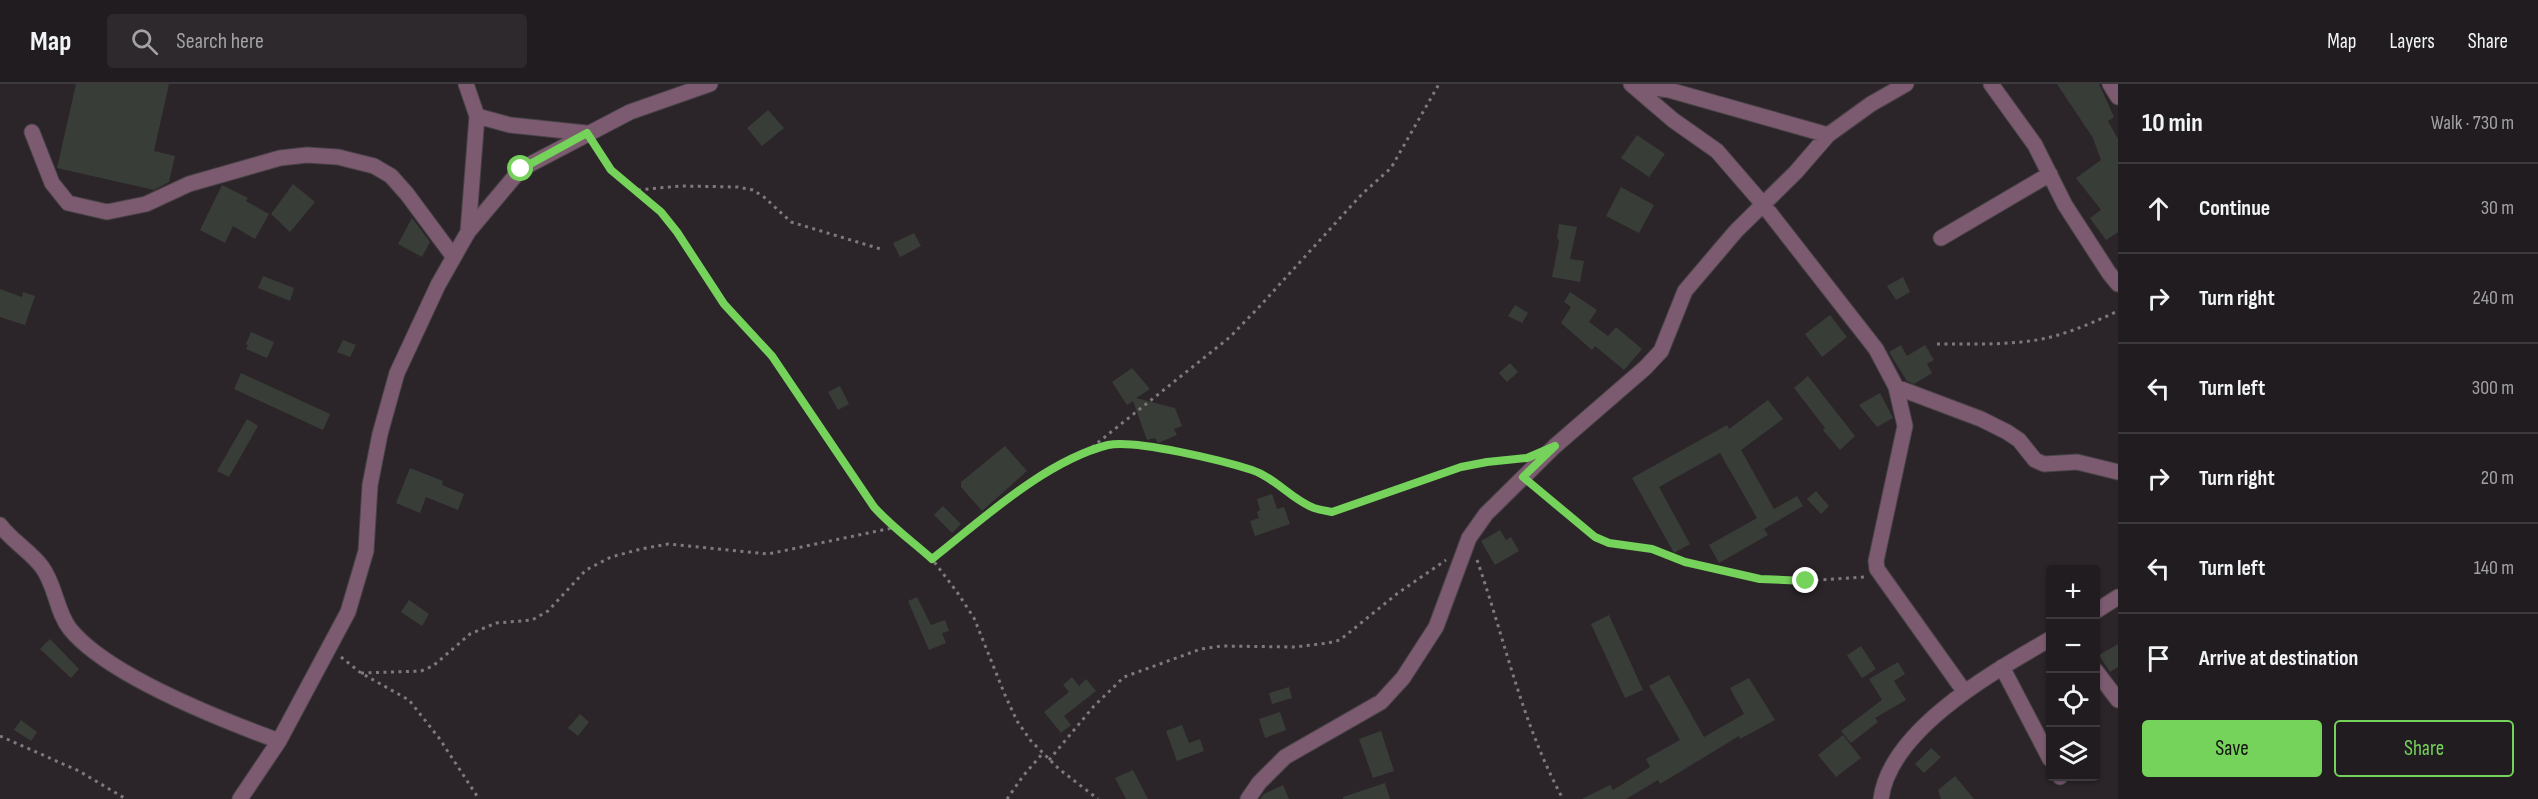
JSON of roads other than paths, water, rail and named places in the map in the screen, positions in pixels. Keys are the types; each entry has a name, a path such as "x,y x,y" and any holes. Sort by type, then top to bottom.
{"street":[{"path":"466,84 477,116 468,232"},
{"path":"240,799 279,741 331,648 348,612 366,551 370,485 380,434 397,373 453,256 468,232 521,169 630,112 710,84"},
{"path":"1632,84 1669,90 1827,135"},
{"path":"1632,84 1673,120 1717,151 1762,203 1876,349 1896,387 1905,426 1876,561 1880,577 1940,655 1964,691"},
{"path":"1248,799 1259,783 1286,757 1381,702 1403,678 1436,627 1468,542 1486,514 1523,477 1661,351 1685,291 1762,203 1796,172 1827,135 1871,104 1906,84"},
{"path":"1990,84 2035,145 2071,214 2118,284"},
{"path":"2110,84 2118,98"},
{"path":"477,116 510,124 587,133"},
{"path":"32,132 52,183 68,203 107,212 146,204 189,184 280,158 307,155 338,158 374,166 390,176 407,194 453,256"},
{"path":"1941,238 2050,174"},
{"path":"1896,387 1981,419 2007,432 2019,440 2035,460 2044,464 2077,462 2118,472"},
{"path":"0,525 37,560 53,588 64,620 71,630 100,656 140,680 228,722 279,741"},
{"path":"2100,608 2118,597"},
{"path":"1896,799 1881,794 1900,755 1930,720 1964,691 2046,641"},
{"path":"2002,667 2046,751"},
{"path":"2098,673 2118,700"}]}
